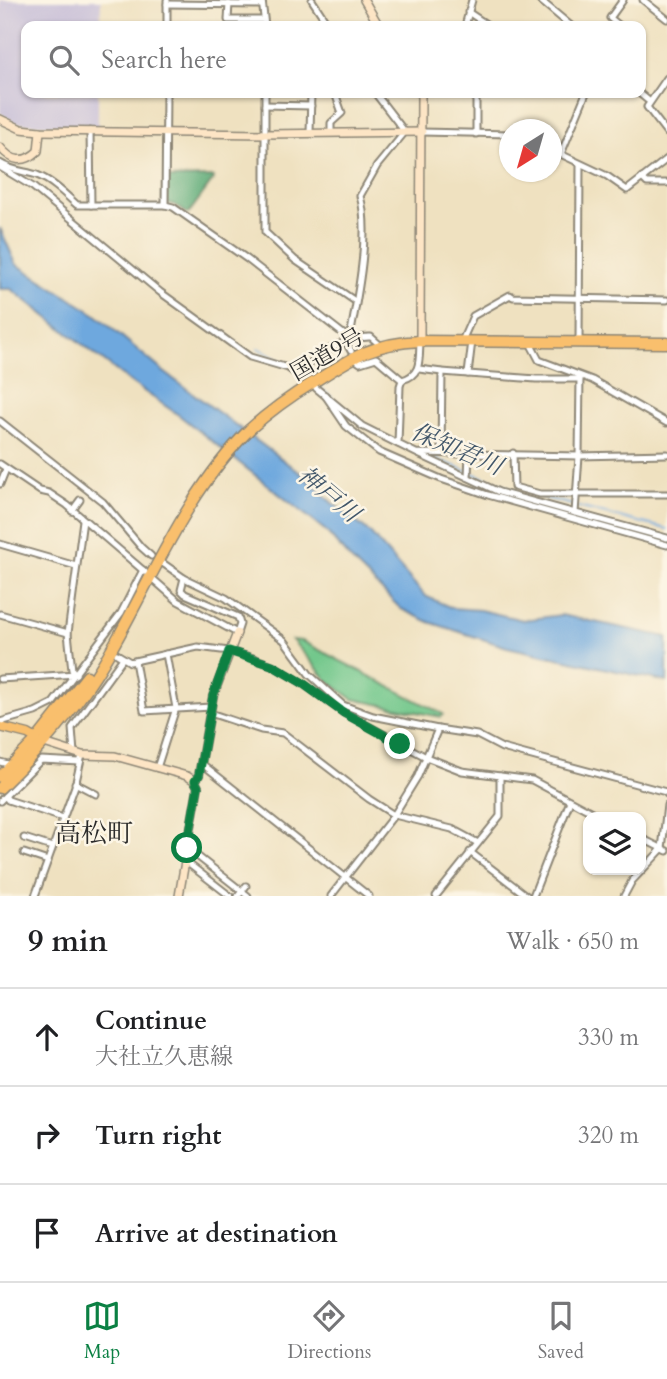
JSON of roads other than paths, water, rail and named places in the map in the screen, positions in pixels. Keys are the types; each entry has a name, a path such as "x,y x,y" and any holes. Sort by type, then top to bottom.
{"highway":[{"name":"国道9号","path":"0,777 41,741 69,711 104,662 169,541 223,460 251,429 285,401 343,363 380,345 420,341 667,343"},
{"name":"国道9号","path":"1,795 21,771 124,625"}],"main road":[{"path":"0,724 41,741"}],"street":[{"path":"312,0 326,21"},
{"path":"364,0 376,21"},
{"path":"466,21 472,0"},
{"path":"540,0 565,21"},
{"path":"614,21 610,18 624,0"},
{"path":"643,0 667,19"},
{"path":"167,21 167,2 261,2 264,21"},
{"path":"229,4 228,20 240,21"},
{"path":"468,12 482,21"},
{"path":"667,78 648,107 667,133"},
{"path":"165,205 166,98"},
{"path":"265,98 265,232 295,260 355,301"},
{"path":"310,133 311,98"},
{"path":"331,133 331,123 342,113 337,98"},
{"path":"381,98 405,132"},
{"path":"402,380 413,376 419,369 421,98"},
{"path":"476,98 476,134"},
{"path":"562,151 583,98"},
{"path":"645,98 650,102"},
{"path":"265,105 311,106"},
{"path":"0,119 20,129 40,131 499,134"},
{"path":"0,147 12,158 21,161 30,159 38,151 40,131"},
{"path":"90,131 91,205"},
{"path":"351,351 349,340 365,232 360,196 377,166 405,132"},
{"path":"562,155 607,176 627,190 667,159"},
{"path":"579,342 580,164"},
{"path":"0,165 52,183 77,205 173,207 247,259 349,340"},
{"path":"0,165 33,187 160,292 250,357 288,368 300,376 320,356 349,340 371,337 380,345"},
{"path":"642,178 647,183 667,183"},
{"path":"468,374 467,341 472,316 510,295 580,300 667,300"},
{"path":"530,342 539,360 580,377 667,423"},
{"path":"356,360 360,363 372,357 376,358 402,380"},
{"path":"419,369 468,374 580,377"},
{"path":"440,452 442,372"},
{"path":"575,513 580,377"},
{"path":"398,444 402,380"},
{"path":"316,388 362,426 499,492 665,538"},
{"path":"325,395 346,426 379,452 441,479 488,495 667,545"},
{"path":"0,421 103,502 151,556"},
{"path":"416,453 579,456 667,454"},
{"path":"468,477 470,453"},
{"path":"513,453 513,487 540,494 667,495"},
{"path":"0,464 40,491 67,505 144,571 121,613 53,703 0,724"},
{"path":"0,484 6,468"},
{"path":"72,511 80,500"},
{"path":"76,674 72,670 68,633 83,520"},
{"path":"0,553 1,544 76,566"},
{"path":"164,564 184,578 226,598 284,640 309,674 343,705 373,716 477,735 502,748 629,781 667,794"},
{"path":"184,578 181,590 184,594 238,617 240,624 219,674 199,775 195,781"},
{"path":"154,580 178,601 237,633"},
{"path":"0,614 68,633"},
{"path":"35,896 75,783 79,756 72,728 120,656 130,662 198,647 229,651 272,665 344,713 426,757 462,771 532,780 591,812"},
{"path":"157,768 176,708 166,654"},
{"path":"135,661 144,711 176,708 210,710 261,730 283,733 369,799 394,814 452,829 478,843"},
{"path":"0,679 76,674"},
{"path":"69,711 83,713"},
{"path":"331,896 394,814 418,776 438,729"},
{"path":"41,741 79,756"},
{"path":"0,771 20,751"},
{"path":"63,818 8,800 1,795 41,760 79,756 116,756 195,781 198,787 181,894"},
{"path":"21,771 34,760"},
{"path":"0,762 8,764"},
{"path":"201,763 369,896"},
{"path":"436,896 500,816 500,776"},
{"path":"75,783 96,794"},
{"path":"533,896 570,801"},
{"path":"624,896 632,881 664,850 667,805"},
{"path":"24,838 52,848"},
{"path":"646,841 664,850"},
{"path":"187,848 248,896"},
{"path":"470,852 527,896"},
{"path":"23,853 48,861"},
{"path":"185,860 230,896"}],"water":[{"path":"0,228 16,264 95,314 164,372 303,475 370,533 425,596 452,608 480,610 523,620 561,615 667,637 667,682 507,647 429,622 401,609 350,559 326,531 180,416 132,383 11,289 0,289"}],"waterway":[{"name":"保知君川","path":"258,348 287,365"},
{"name":"保知君川","path":"301,374 311,381"},
{"name":"保知君川","path":"318,386 332,398"},
{"name":"保知君川","path":"429,456 512,489"},
{"name":"保知君川","path":"541,497 573,505"},
{"name":"保知君川","path":"578,507 667,529"}],"district":[{"name":"高松町","path":"94,833"}],"water label":[{"name":"神戸川","path":"329,494"}]}
